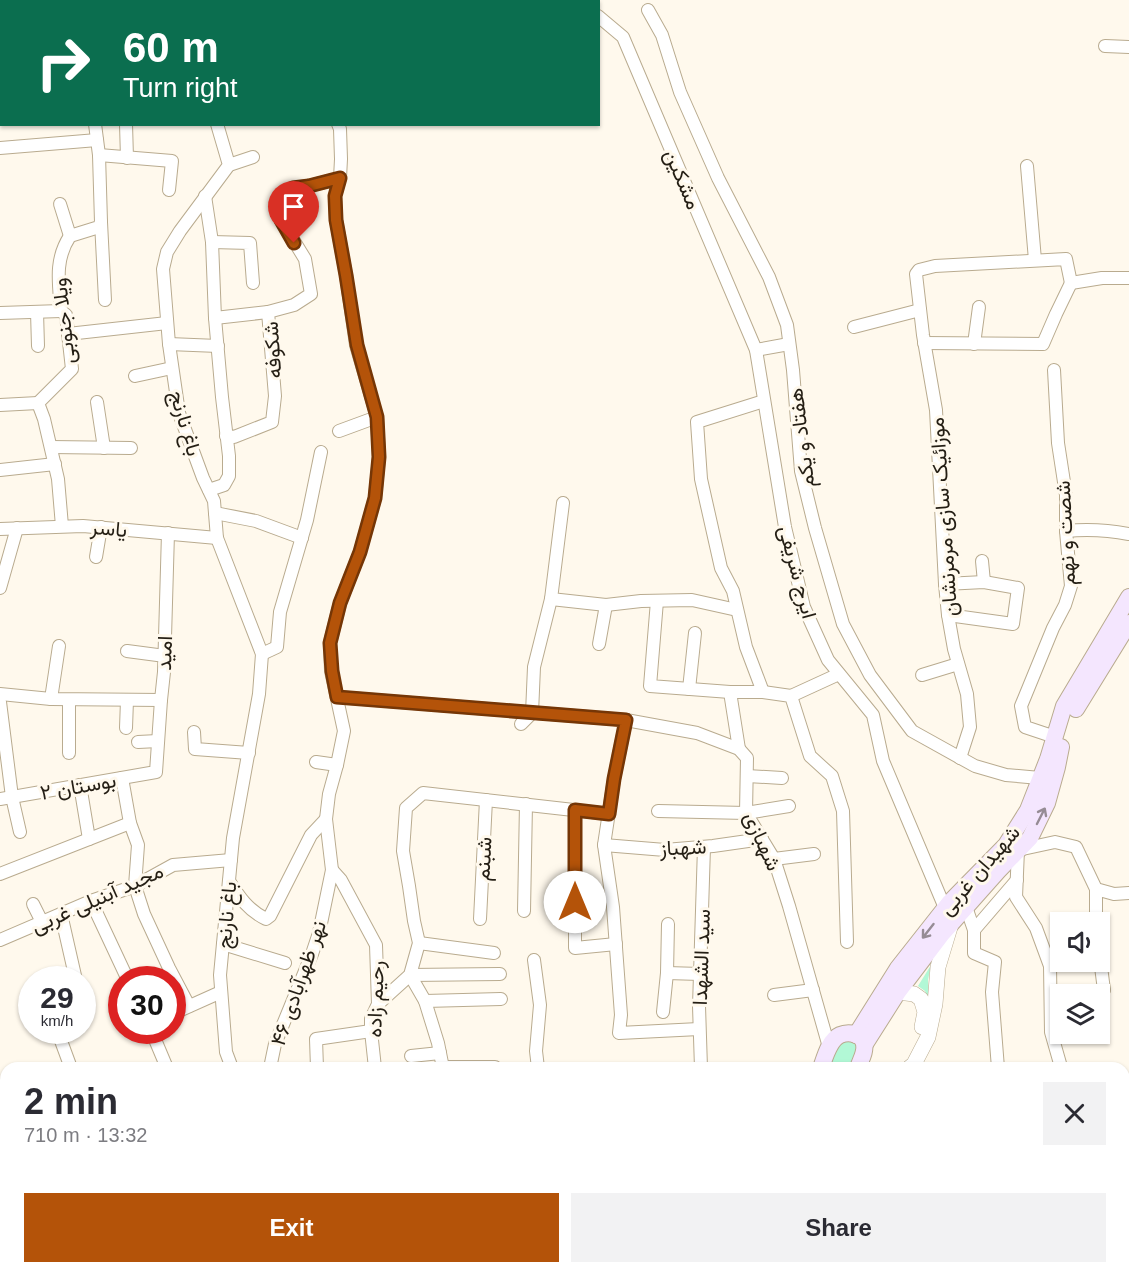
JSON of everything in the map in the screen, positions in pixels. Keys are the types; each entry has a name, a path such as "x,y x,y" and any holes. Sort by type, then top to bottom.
{"main road":[{"name":"شهیدان غربی","path":"860,1040 898,968 948,916 1006,845 1028,810 1041,778 1064,706 1129,597"},
{"name":"شهیدان غربی","path":"860,1040 898,992 948,916 966,907 1030,838 1047,803 1062,742 1072,714 1129,623"},
{"path":"823,1062 829,1047 840,1035 852,1033 860,1040 863,1054 860,1062"}],"street":[{"name":"هفتاد و یکم","path":"648,10 662,35 680,92 718,178 769,277 787,325 801,471 843,624 870,675 912,731 975,766 1006,775 1041,778"},
{"name":"مشکین","path":"600,18 622,37 756,350"},
{"path":"1105,46 1129,46"},
{"path":"95,126 99,155 105,300"},
{"path":"126,126 127,158"},
{"path":"218,126 229,165 254,157"},
{"name":"نهر ظهرآبادی ۴۶","path":"271,1062 275,1044 316,943 332,870 326,819 329,794 344,731 332,671 330,643 340,603 360,552 375,498 379,457 377,417 357,345 336,220 335,196 340,178 341,159 339,126"},
{"path":"0,148 97,140"},
{"path":"99,155 172,161 169,190"},
{"name":"باغ نارنج","path":"229,165 180,231 167,252 163,269 169,344 178,413 214,501 218,538 262,654 259,694 233,838 220,975 226,1052 230,1062"},
{"path":"924,343 1043,344 1071,283 1066,259 1035,260 1027,166"},
{"name":"شکوفه","path":"226,436 234,437 272,422 275,396 268,312 294,305 310,294 305,259 281,220 280,197 293,188 340,178"},
{"path":"205,196 212,242 215,318 229,456 229,476 224,485 209,490"},
{"path":"60,204 70,236 99,227 101,222"},
{"name":"ویلا جنوبی","path":"38,403 72,369 66,315 61,311 58,267 63,245 70,236"},
{"path":"212,242 250,243 253,283"},
{"name":"موزائیک سازی مرمرنشان","path":"960,758 970,727 967,694 948,615 936,410 924,343 916,274 919,270 935,266 1035,260"},
{"path":"1071,283 1102,278 1129,278"},
{"path":"974,344 979,307"},
{"path":"854,327 920,310"},
{"path":"0,314 61,311"},
{"path":"37,312 38,346"},
{"path":"215,318 268,312"},
{"path":"68,334 167,323"},
{"path":"169,344 218,346"},
{"path":"756,350 789,344"},
{"name":"ایرج شریفی","path":"756,350 785,527 804,608 828,660 873,715 883,761 948,916"},
{"path":"135,376 172,368"},
{"name":"شصت و نهم","path":"1054,370 1058,443 1066,495 1066,531 1071,586 1021,706 1025,727 1055,737"},
{"path":"763,692 746,647 733,591 721,568 701,479 697,422 764,401"},
{"path":"97,402 104,448"},
{"path":"0,405 38,403 58,479 62,526"},
{"path":"339,431 377,417"},
{"path":"51,447 131,448"},
{"path":"262,654 277,647 280,612 307,520 321,452"},
{"path":"0,470 55,464"},
{"path":"521,724 532,713 534,667 551,599 562,503"},
{"path":"215,513 256,521 302,538"},
{"name":"یاسر","path":"0,529 83,526 218,538"},
{"path":"96,557 101,527"},
{"path":"0,588 17,528"},
{"path":"1066,531 1114,531 1129,534"},
{"name":"امید","path":"156,772 165,656 168,533"},
{"path":"982,561 984,582"},
{"path":"945,584 984,582 1018,588 1013,624 948,615"},
{"path":"551,599 606,604 692,600 737,610"},
{"path":"657,601 650,686 763,692 790,696 839,674"},
{"path":"599,644 606,604"},
{"path":"689,689 695,633"},
{"path":"51,699 58,646"},
{"path":"127,651 165,656"},
{"path":"922,675 958,664"},
{"name":"شهبازی","path":"730,692 739,749 747,758 746,813 774,859 829,1047"},
{"path":"0,694 69,700 161,700"},
{"path":"790,696 810,756 832,776 843,811 847,942"},
{"path":"337,697 626,720 697,733 739,749"},
{"path":"69,700 69,753"},
{"path":"126,728 127,700"},
{"path":"0,702 6,798 20,832"},
{"path":"626,720 604,845 616,944 621,1016 619,1033 699,1029"},
{"path":"194,732 195,749 249,753"},
{"path":"138,742 158,741"},
{"path":"316,762 337,765"},
{"name":"بوستان ۲","path":"6,798 156,772"},
{"path":"747,776 782,778"},
{"path":"122,778 130,823 138,845 135,886 144,914 189,1006"},
{"path":"80,785 89,839"},
{"path":"378,1004 410,975 419,943 403,851 406,808 423,793 609,814"},
{"name":"شبنم","path":"480,919 486,800"},
{"path":"524,911 526,804"},
{"path":"658,812 746,813 789,806"},
{"path":"575,810 575,948 616,944"},
{"path":"229,881 240,899 254,913 266,919 270,916 311,835 326,819"},
{"path":"0,874 130,823"},
{"name":"شهباز","path":"604,845 665,850 762,839"},
{"path":"1060,1062 1051,1032 1050,966 1036,928 1016,897 1018,850 1055,842 1076,847 1096,889 1096,912"},
{"name":"سید الشهدا","path":"701,1062 699,1029 704,847"},
{"path":"774,859 814,854"},
{"name":"مجید آبنیلی غربی","path":"0,940 91,901 135,886 173,864 231,860"},
{"name":"رحیم زاده","path":"332,870 341,880 376,945 378,1004 371,1019 374,1062"},
{"path":"974,930 1017,879"},
{"path":"1096,889 1114,894 1129,893"},
{"path":"91,901 121,966"},
{"path":"33,904 42,922"},
{"path":"966,907 974,930 974,953 995,962 992,992 998,1062"},
{"path":"61,914 73,966"},
{"path":"915,1062 928,1037 948,916"},
{"path":"663,1012 668,924"},
{"path":"419,943 494,953"},
{"path":"223,944 285,963"},
{"path":"534,960 540,1005 536,1051 537,1062"},
{"path":"667,973 700,974"},
{"path":"410,975 500,974"},
{"path":"410,975 425,1000 442,1062"},
{"path":"774,995 813,990"},
{"path":"186,1007 221,992"},
{"path":"898,992 914,994 921,999 924,1012 922,1026 907,1062"},
{"path":"425,1000 501,999"},
{"path":"317,1062 316,1039 371,1032"},
{"path":"62,1044 69,1062"},
{"path":"157,1044 164,1062"},
{"path":"411,1056 440,1053"}],"green space":[{"path":"931,965 928,980 929,1000 925,991 918,986"},
{"path":"853,1039 858,1048 853,1062 830,1062 838,1045"}],"route":[{"path":"294,243 281,220 280,197 293,188 340,178 335,196 336,220 357,345 377,417 379,457 375,498 360,552 340,603 330,643 337,697 626,720 609,814 575,810 575,902"}]}
